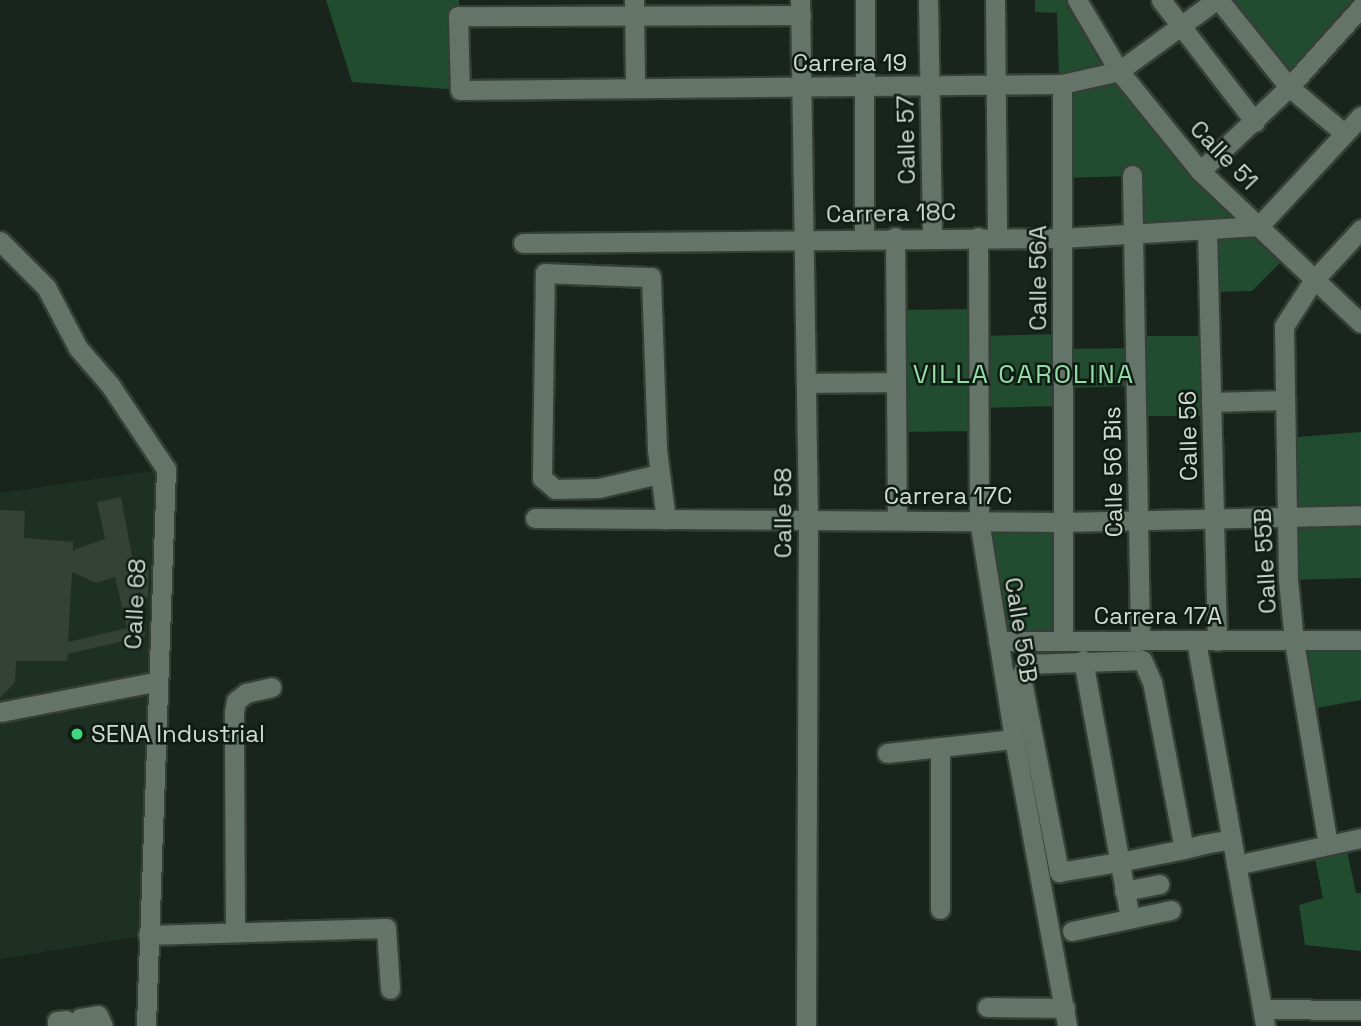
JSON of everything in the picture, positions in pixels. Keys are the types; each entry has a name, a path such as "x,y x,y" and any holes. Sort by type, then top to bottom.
{"street":[{"path":"864,0 864,237"},
{"name":"Calle 57","path":"928,0 932,237"},
{"name":"Calle 56B","path":"995,0 996,85 979,520 1014,739 1066,1017"},
{"name":"Calle 51","path":"1077,0 1119,71 1200,171 1361,323"},
{"path":"1161,0 1255,122"},
{"path":"1218,0 1289,87 1345,133"},
{"name":"Carrera 19","path":"634,7 458,16 460,90 635,87 929,88 1062,84 1119,71 1182,29 1218,0"},
{"path":"1200,171 1255,122 1361,6"},
{"path":"635,87 634,7 800,7"},
{"name":"Calle 58","path":"800,7 808,521 806,1026"},
{"name":"Calle 56A","path":"1062,84 1063,641"},
{"path":"1259,226 1361,116"},
{"name":"Calle 56 Bis","path":"1132,175 1140,641"},
{"name":"Carrera 18C","path":"523,243 864,237 1062,238 1259,226"},
{"name":"Calle 55B","path":"1328,845 1294,641 1287,519 1284,326 1314,281 1361,229"},
{"name":"Calle 56","path":"1207,230 1217,641"},
{"path":"895,237 897,519"},
{"name":"Calle 68","path":"0,241 46,287 78,348 110,385 166,469 155,682 146,1026"},
{"path":"659,474 599,488 555,489 542,478 545,273 652,277 659,474 666,519"},
{"path":"806,383 896,382"},
{"path":"1211,402 1284,400"},
{"name":"Carrera 17C","path":"535,518 1063,522 1287,519 1361,515"},
{"name":"Carrera 17A","path":"998,641 1361,640"},
{"path":"1196,641 1264,1017 1361,1010"},
{"path":"1083,660 1130,919"},
{"path":"1184,849 1148,670 1142,660 1026,664 1021,676 1059,872 1119,862 1184,849 1232,839"},
{"path":"0,712 155,682"},
{"path":"235,932 234,712 236,701 246,693 271,687"},
{"path":"887,753 1014,739"},
{"path":"940,747 940,909"},
{"path":"1236,864 1361,838"},
{"path":"1124,891 1159,884"},
{"path":"1072,931 1171,910"},
{"path":"148,935 386,928 390,989"},
{"path":"986,1007 1066,1017"},
{"path":"68,1021 98,1015 103,1026"},
{"path":"1355,1026 1361,1017"}],"shaded area":[{"name":"SENA Industrial","path":"166,469 148,935 0,959 0,493"}],"green space":[{"path":"326,0 459,0 460,90 352,82"},
{"path":"1035,0 1077,0 1119,71 1288,255 1252,291 1209,292 1207,230 1133,234 1132,176 1062,178 1057,13 1035,12"},
{"path":"1219,0 1361,0 1289,87"},
{"path":"979,309 979,336 1063,334 1063,349 1135,348 1135,336 1210,336 1212,416 1136,416 1135,386 1063,388 1063,406 979,408 979,431 897,432 896,310"},
{"path":"1361,432 1361,578 1288,580 1286,438"},
{"path":"979,520 1063,522 1063,641 998,641"},
{"path":"1361,640 1361,700 1305,710 1294,641"},
{"path":"1345,842 1356,893 1361,893 1361,951 1305,945 1299,905 1323,898 1313,849"}],"building":[{"path":"121,497 135,572 149,569 148,598 141,599 145,636 68,654 67,661 16,661 15,682 0,698 0,510 25,511 24,538 73,542 73,550 105,539 97,502","holes":["72,572 96,583 115,577 127,628 68,642"]}],"place":[{"name":"SENA Industrial","path":"77,734"}],"district":[{"name":"VILLA CAROLINA","path":"1024,375"}]}
